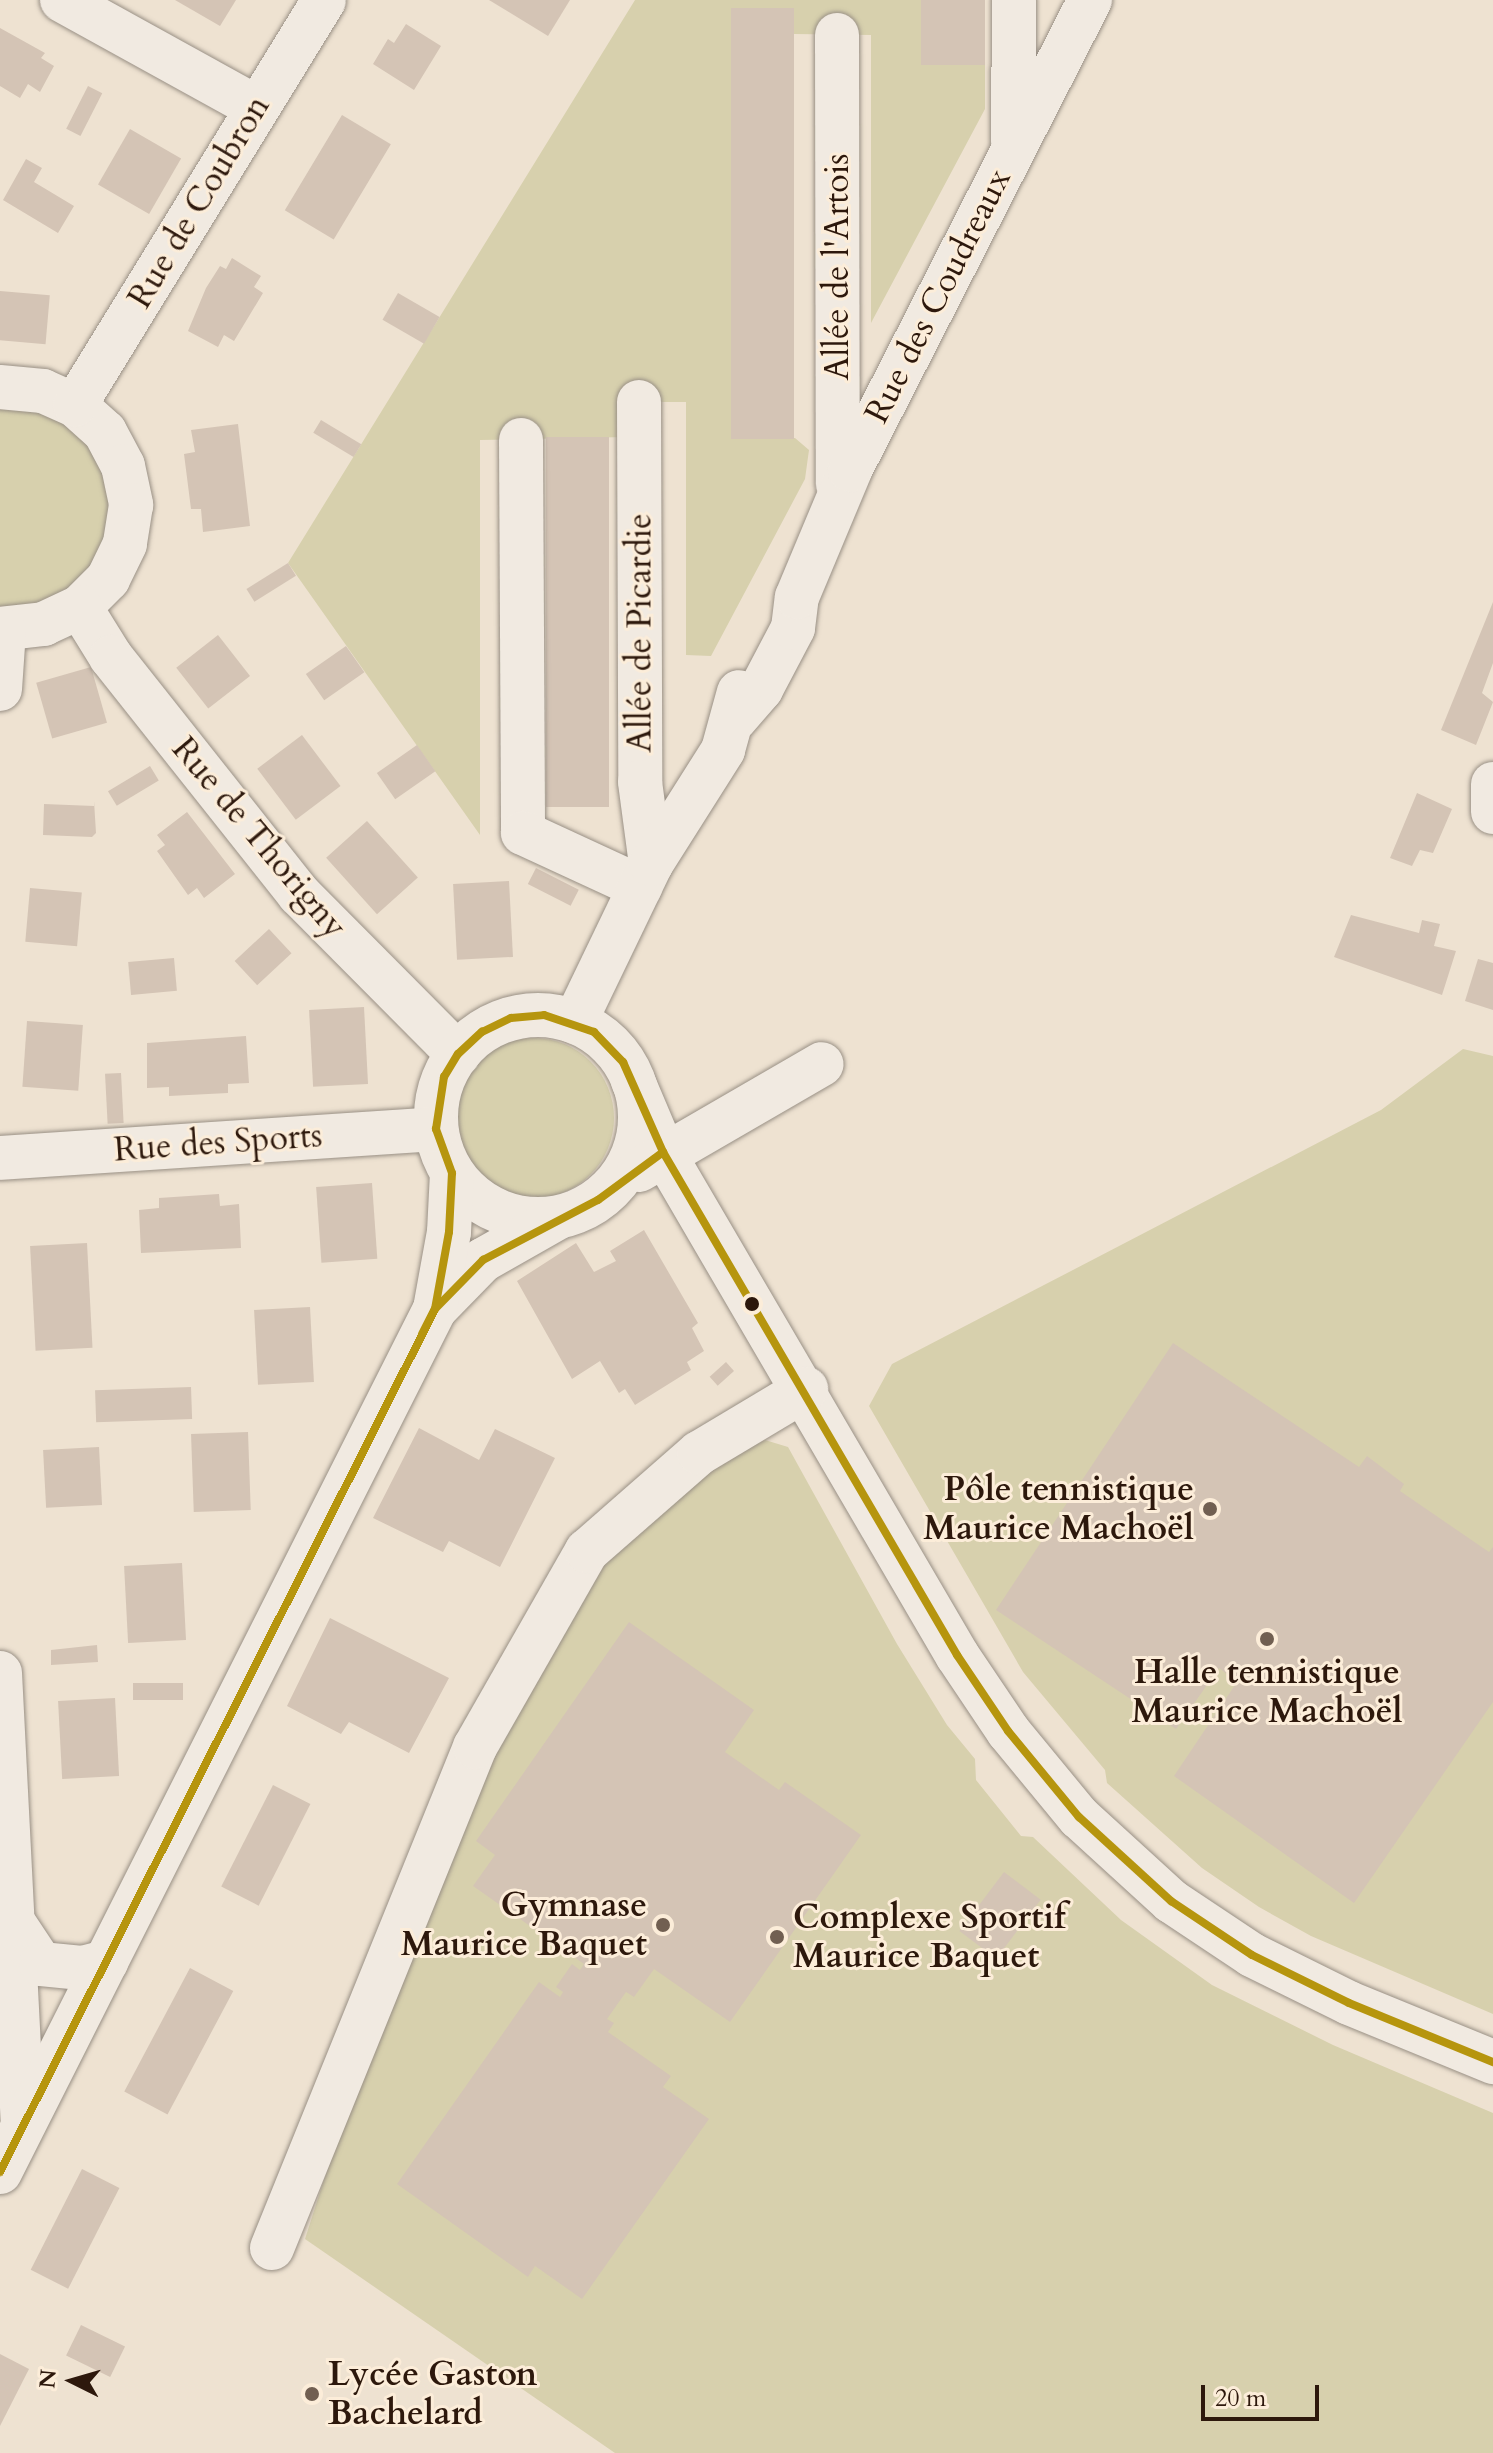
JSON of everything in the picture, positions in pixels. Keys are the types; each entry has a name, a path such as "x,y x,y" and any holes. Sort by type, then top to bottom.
{"street":[{"path":"62,0 256,107"},
{"name":"Rue de Coubron","path":"75,405 324,0"},
{"path":"1013,151 1014,0"},
{"name":"Rue des Coudreaux","path":"575,1022 645,875 701,788 735,719 761,689 793,628 797,597 838,499 1090,0"},
{"name":"Allée de l'Artois","path":"837,35 838,499"},
{"path":"0,387 43,391 75,405 105,432 123,466 131,505 119,555 108,579 80,607 44,624 2,629 0,689"},
{"name":"Allée de Picardie","path":"639,402 640,782 645,875"},
{"path":"521,440 523,833 645,875"},
{"name":"Rue de Thorigny","path":"80,607 111,657 299,894 458,1054"},
{"path":"1493,784 1493,812"},
{"path":"557,1218 509,1215 467,1192 452,1173 436,1129 436,1102 458,1054 482,1032 511,1018 544,1015 575,1022 615,1049 633,1081 663,1152 806,1389 957,1655 1016,1742 1099,1837 1171,1901 1252,1955 1349,2003 1493,2062"},
{"path":"435,1309 483,1260 557,1218 598,1200 663,1152 822,1064"},
{"path":"598,1200 621,1175 636,1146 639,1113 633,1081"},
{"name":"Rue des Sports","path":"0,1158 436,1129"},
{"path":"0,2172 435,1309 449,1232 452,1173"},
{"path":"272,2248 475,1747 587,1551 699,1453 806,1389"},
{"path":"0,1673 23,2126"},
{"path":"15,1925 41,1964 48,2076"},
{"path":"41,1964 82,1968 106,1962"}],"shaded area":[{"path":"635,0 921,0 922,65 985,64 985,109 871,323 871,35 794,34 793,8 731,8 733,439 795,438 809,450 805,479 711,656 686,655 686,402 627,402 626,437 480,440 480,835 288,563"},
{"path":"0,403 44,407 94,442 116,499 103,558 59,601 0,612"},
{"path":"534,1038 565,1044 591,1061 608,1087 614,1118 608,1149 591,1175 565,1192 534,1198 503,1192 477,1175 460,1149 454,1118 460,1087 477,1061 503,1044"},
{"name":"Pôle tennistique Maurice Machoël","path":"1463,1049 1493,1056 1493,2014 1311,1936 1259,1907 1202,1868 1107,1783 1105,1770 1023,1672 869,1406 892,1364 1381,1110"},
{"name":"Complexe Sportif Maurice Baquet","path":"765,1440 788,1447 897,1644 947,1725 975,1759 976,1780 1021,1836 1033,1837 1121,1920 1212,1985 1333,2045 1493,2113 1493,2453 615,2453 305,2239 365,2051 466,1803 597,1563 702,1471"}],"building":[{"path":"175,0 236,0 220,26"},
{"path":"489,0 570,0 548,36"},
{"path":"921,0 985,0 985,65 921,65"},
{"path":"731,8 794,8 794,439 731,439"},
{"path":"406,24 441,46 414,90 373,64 388,39 394,43"},
{"path":"0,28 45,53 41,58 54,66 40,92 28,84 20,98 0,86"},
{"path":"88,86 102,93 80,136 66,129"},
{"path":"342,115 391,144 334,240 285,210"},
{"path":"130,129 181,158 149,214 98,184"},
{"path":"26,159 42,168 34,182 74,206 58,233 3,200"},
{"path":"232,258 261,276 254,287 263,293 234,341 224,335 218,347 188,331 206,288 220,266 226,269"},
{"path":"0,291 50,295 46,344 0,340"},
{"path":"398,293 440,317 424,344 382,320"},
{"path":"321,420 361,444 354,457 313,433"},
{"path":"238,424 250,526 203,532 201,509 191,509 184,454 195,452 191,430"},
{"path":"546,437 609,437 609,807 546,807"},
{"path":"288,563 296,576 254,602 246,589"},
{"path":"1493,602 1493,663 1482,693 1493,702 1476,745 1441,730"},
{"path":"218,635 250,676 208,709 176,668"},
{"path":"346,646 364,672 324,700 306,674"},
{"path":"91,667 107,723 52,738 36,683"},
{"path":"302,735 341,786 296,820 257,769"},
{"path":"417,745 435,771 395,799 377,773"},
{"path":"150,766 159,781 117,806 108,791"},
{"path":"1417,793 1452,809 1433,853 1420,850 1412,866 1390,858"},
{"path":"94,801 96,833 92,837 43,835 44,804 94,806"},
{"path":"187,812 235,874 204,898 197,888 188,895 157,851 165,845 157,835"},
{"path":"367,821 418,877 377,914 326,858"},
{"path":"536,868 579,890 571,906 528,884"},
{"path":"509,881 513,957 457,960 453,884"},
{"path":"30,888 82,893 77,946 25,942"},
{"path":"1351,915 1419,933 1422,920 1440,924 1434,946 1456,951 1442,995 1334,957"},
{"path":"269,929 292,953 257,985 235,961"},
{"path":"174,958 177,991 131,995 128,962"},
{"path":"1478,959 1493,963 1493,1010 1465,1001"},
{"path":"364,1007 368,1084 313,1087 309,1010"},
{"path":"27,1021 83,1025 78,1091 22,1087"},
{"path":"246,1036 249,1083 228,1084 228,1093 169,1096 169,1087 147,1088 147,1043"},
{"path":"121,1073 124,1123 108,1124 105,1074"},
{"path":"372,1183 377,1259 321,1263 316,1187"},
{"path":"219,1194 220,1206 239,1204 241,1248 141,1253 139,1210 159,1208 159,1198"},
{"path":"644,1230 698,1323 692,1328 704,1351 687,1362 691,1370 635,1405 625,1389 619,1393 600,1361 572,1379 517,1281 576,1243 594,1272 616,1261 610,1251"},
{"path":"87,1243 92,1348 36,1351 30,1246"},
{"path":"310,1307 314,1382 258,1385 254,1310"},
{"name":"Halle tennistique Maurice Machoël","path":"1173,1343 1359,1467 1367,1456 1404,1484 1400,1491 1489,1552 1493,1547 1493,1702 1354,1903 1174,1776 1237,1682 1219,1668 1176,1729 996,1610"},
{"path":"726,1362 734,1371 718,1386 710,1377"},
{"path":"191,1387 192,1419 96,1422 95,1390"},
{"path":"419,1428 479,1460 495,1429 555,1458 500,1567 449,1541 443,1552 373,1518"},
{"path":"248,1432 251,1510 194,1512 191,1434"},
{"path":"99,1447 102,1505 46,1508 43,1450"},
{"path":"182,1563 186,1640 128,1643 124,1566"},
{"path":"330,1618 449,1678 409,1753 349,1722 341,1734 287,1706"},
{"name":"Gymnase Maurice Baquet","path":"629,1622 754,1710 725,1752 779,1790 785,1782 861,1835 730,2022 654,1969 634,1997 626,1992 607,2019 614,2023 608,2032 671,2076 663,2087 709,2119 582,2299 535,2266 528,2277 397,2184 539,1982 560,1997 563,1992 556,1987 572,1964 580,1970 584,1964 473,1886 495,1855 476,1841"},
{"path":"97,1645 98,1662 51,1665 51,1650"},
{"path":"133,1683 183,1683 183,1700 133,1700"},
{"path":"115,1698 119,1776 62,1779 58,1701"},
{"path":"273,1785 310,1804 259,1906 221,1887"},
{"path":"1004,1872 1041,1900 996,1959 959,1931"},
{"path":"190,1968 233,1991 168,2115 124,2092"},
{"path":"82,2169 119,2188 68,2289 31,2270"},
{"path":"81,2325 125,2346 110,2377 66,2356"},
{"path":"0,2354 29,2369 0,2426"}],"transit line":[{"path":"0,2172 435,1309 449,1232 452,1173 436,1129 444,1077 458,1054 482,1032 511,1018 544,1015 594,1032 623,1062 663,1152 957,1655 1008,1731 1079,1817 1171,1901 1252,1955 1349,2003 1493,2062"},
{"path":"422,1334 435,1309 483,1260 598,1200 663,1152"}],"place":[{"name":"Pôle tennistique Maurice Machoël","path":"1210,1509"},
{"name":"Halle tennistique Maurice Machoël","path":"1267,1639"},
{"name":"Gymnase Maurice Baquet","path":"663,1925"},
{"name":"Complexe Sportif Maurice Baquet","path":"777,1937"},
{"name":"Lycée Gaston Bachelard","path":"312,2394"}]}
